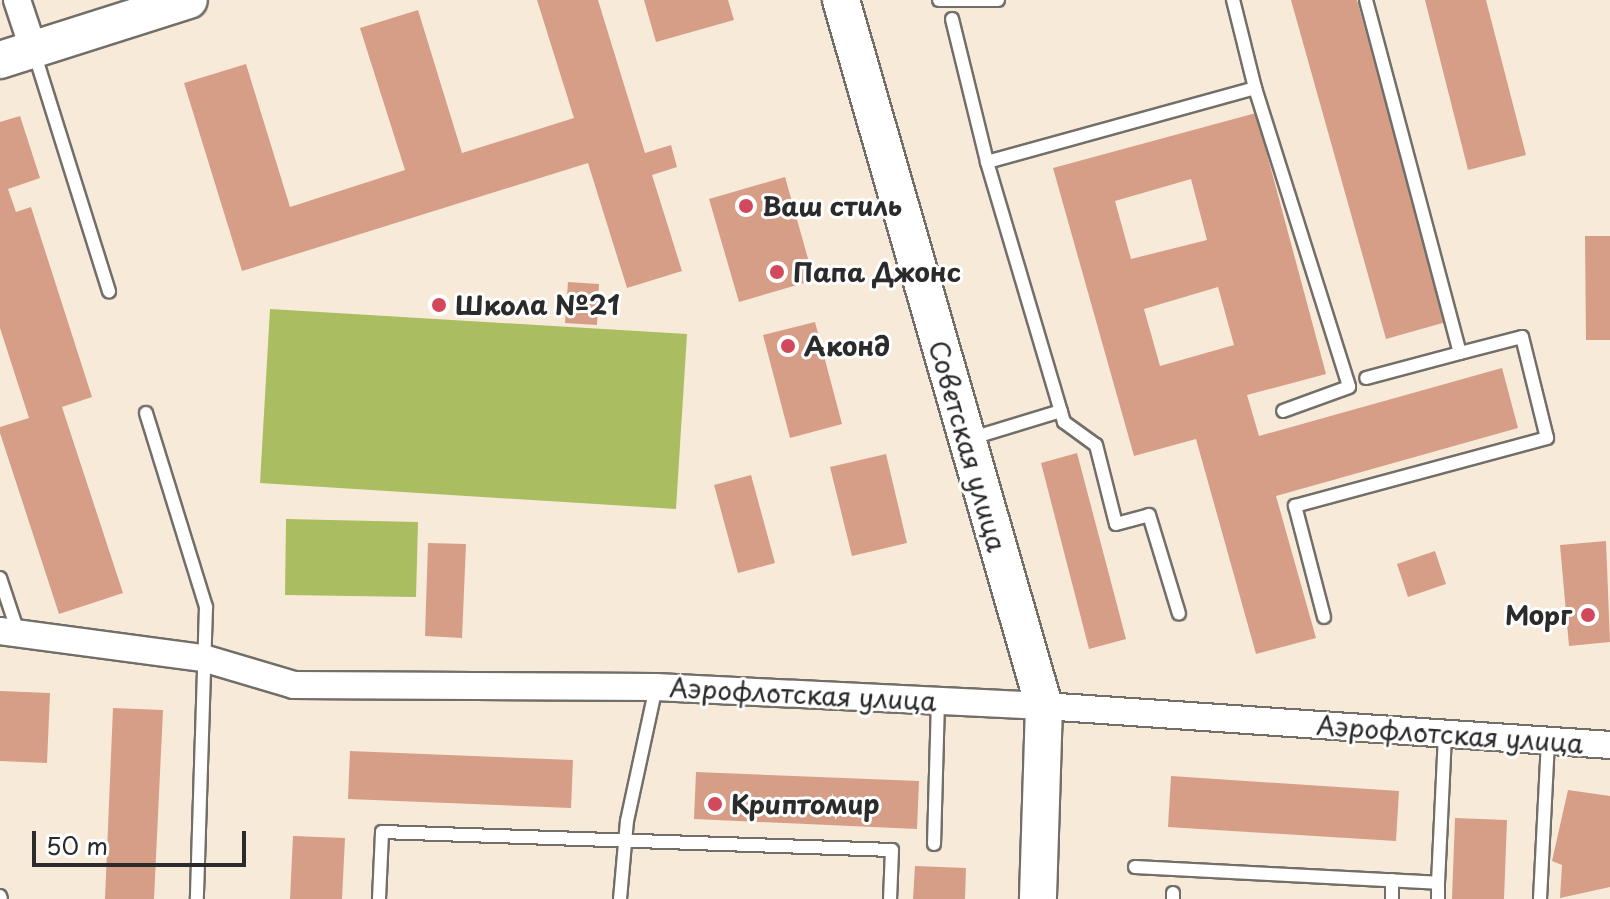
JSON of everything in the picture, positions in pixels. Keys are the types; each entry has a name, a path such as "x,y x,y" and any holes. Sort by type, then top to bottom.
{"main road":[{"path":"16,54 189,0"},
{"name":"Советская улица","path":"841,0 1044,706 1038,899"}],"street":[{"path":"16,54 17,0"},
{"name":"Аэрофлотская улица","path":"9,632 203,658 294,685 656,687 1044,706 1610,745"}],"lane":[{"path":"939,0 998,0"},
{"path":"1233,0 1255,88 1349,387 1283,411"},
{"path":"1366,0 1460,353"},
{"path":"952,19 987,162 1064,422 1096,445 1116,524 1149,515 1179,614"},
{"path":"16,54 109,292"},
{"path":"987,162 1255,88"},
{"path":"1324,617 1295,506 1547,438 1522,337 1366,378"},
{"path":"966,440 1061,411"},
{"path":"146,413 206,607 197,899"},
{"path":"0,578 9,632"},
{"path":"620,899 625,839 656,687"},
{"path":"934,844 938,701"},
{"path":"1438,899 1445,734"},
{"path":"1540,899 1548,741"},
{"path":"379,899 382,832 892,850 890,899"},
{"path":"1135,867 1438,883"},
{"path":"1392,880 1392,899"}],"green space":[{"path":"270,309 687,334 676,509 260,483"},
{"path":"286,519 418,522 416,597 285,595"}],"building":[{"path":"537,0 598,0 645,153 671,145 677,167 652,175 682,271 627,288 588,163 242,271 184,83 246,64 290,207 405,170 360,28 418,10 462,153 574,118"},
{"path":"644,0 728,0 734,20 656,42"},
{"path":"1291,0 1357,0 1446,322 1386,339"},
{"path":"1425,0 1486,0 1526,155 1468,170"},
{"path":"1256,113 1326,374 1247,395 1259,436 1502,368 1518,428 1276,496 1316,638 1256,654 1196,439 1134,456 1053,168","holes":["1191,179 1207,240 1131,259 1115,201","1218,287 1234,345 1160,366 1144,309"]},
{"path":"20,116 40,178 8,189 16,212 31,207 92,397 62,407 123,593 59,614 0,433 0,427 29,418 0,328 0,122"},
{"path":"785,177 814,280 739,302 709,199"},
{"path":"1585,236 1610,236 1610,340 1586,340"},
{"path":"568,282 599,284 597,325 565,323"},
{"path":"815,322 842,424 790,438 763,335"},
{"path":"1077,453 1126,639 1089,649 1041,463"},
{"path":"886,454 907,543 852,556 830,467"},
{"path":"751,475 775,563 738,573 714,485"},
{"name":"Морг","path":"1606,541 1610,642 1569,646 1560,545"},
{"path":"428,543 466,544 462,638 425,636"},
{"path":"1435,551 1446,584 1408,597 1397,564"},
{"path":"0,691 50,693 47,763 0,761"},
{"path":"113,708 163,710 154,899 105,899"},
{"path":"350,751 573,760 571,808 348,799"},
{"path":"696,772 919,781 917,829 694,819"},
{"path":"1171,776 1399,791 1396,841 1168,827"},
{"path":"1568,790 1610,796 1610,887 1560,898 1562,865 1552,861"},
{"path":"1455,818 1507,820 1504,899 1452,899"},
{"path":"293,836 345,838 342,899 290,899"},
{"path":"915,866 966,868 965,899 913,899"}],"place":[{"name":"Ваш стиль","path":"746,206"},
{"name":"Папа Джонс","path":"777,272"},
{"name":"Школа №21","path":"439,305"},
{"name":"Аконд","path":"788,346"},
{"name":"Морг","path":"1588,615"},
{"name":"Криптомир","path":"715,804"}]}
